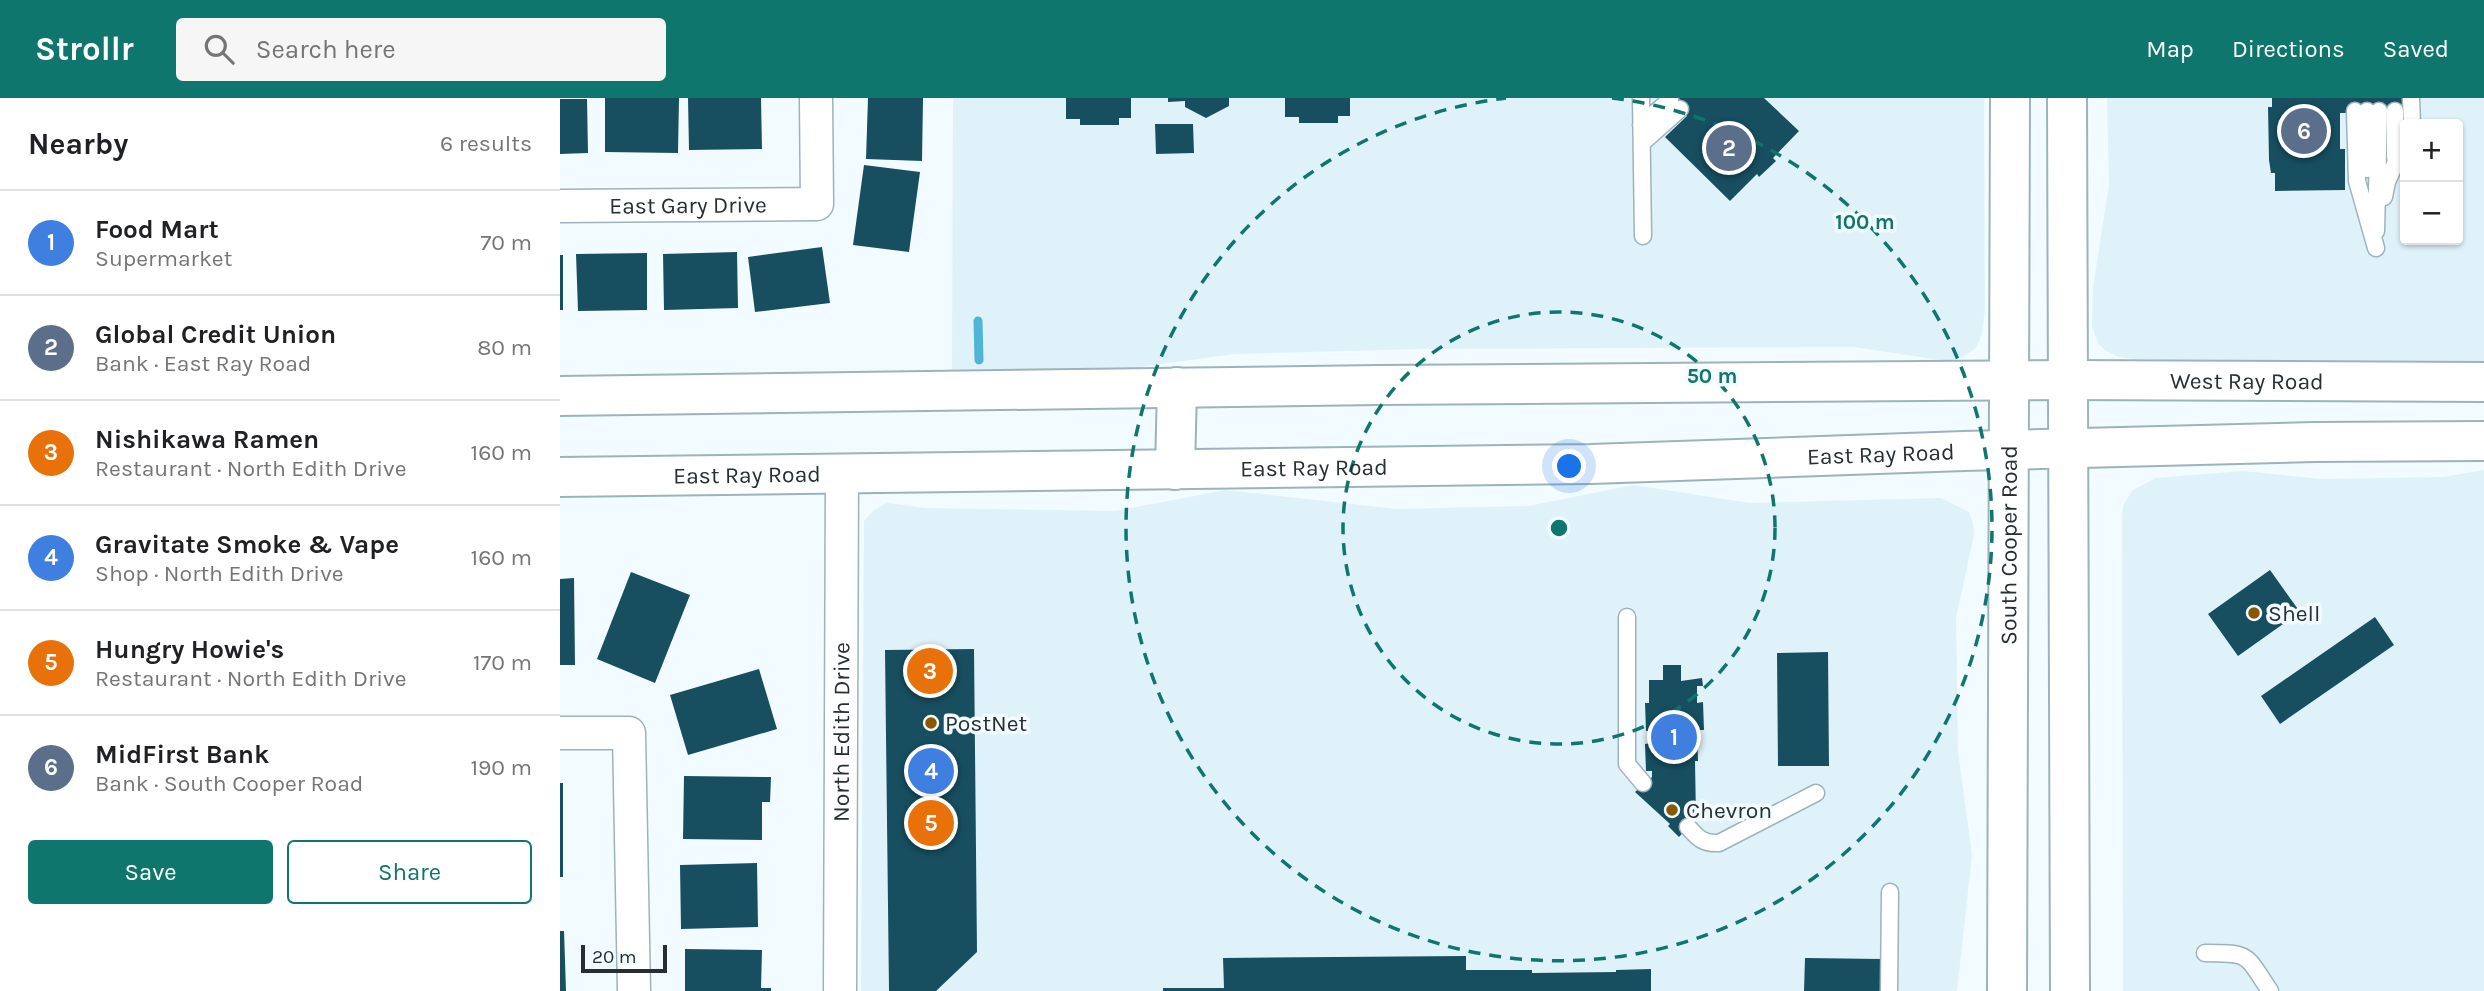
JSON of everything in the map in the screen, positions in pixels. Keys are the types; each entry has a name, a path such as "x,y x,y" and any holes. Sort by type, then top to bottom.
{"main road":[{"name":"South Cooper Road","path":"2007,991 2010,98"},
{"path":"2067,98 2070,991"},
{"name":"West Ray Road","path":"2009,381 2484,382"},
{"path":"560,396 1177,387 2009,381"},
{"path":"1175,470 1177,387"},
{"path":"2068,450 2314,442 2484,441"},
{"name":"East Ray Road","path":"560,477 1591,464 1755,457 2068,450"}],"street":[{"name":"East Gary Drive","path":"560,205 817,204 816,98"},
{"name":"North Edith Drive","path":"840,991 842,475"},
{"path":"560,733 629,733 634,991"}],"lane":[{"path":"2411,98 2412,119"},
{"path":"1643,236 1641,111 1669,102"},
{"path":"1642,143 1669,102"},
{"path":"2374,111 2395,166"},
{"path":"2374,111 2357,181 2376,248"},
{"path":"2374,111 2376,248"},
{"path":"2376,248 2387,182 2400,154"},
{"path":"1627,617 1627,764 1643,783"},
{"path":"1688,827 1707,844 1719,843 1816,793"},
{"path":"1889,991 1890,892"},
{"path":"2205,953 2237,953 2247,957 2270,991"}],"shaded area":[{"path":"953,98 1984,98 1985,309 1982,334 1976,348 1963,357 1948,361 1853,347 1420,349 1234,354 1125,369 952,373"},
{"path":"2107,98 2484,98 2484,365 2119,357 2106,351 2098,343 2092,326 2093,288 2109,184"},
{"path":"2484,470 2484,991 2123,991 2122,516 2123,506 2133,490 2156,478 2243,471 2321,479 2444,477"},
{"path":"1633,485 1750,503 1941,498 1969,512 1974,535 1956,618 1958,751 1972,855 1957,991 861,991 864,521 874,510 887,503 925,508 1115,511 1226,490 1397,509 1529,506"}],"building":[{"path":"605,98 679,98 678,153 605,152"},
{"path":"688,98 761,98 762,149 689,150"},
{"path":"868,98 923,98 922,161 866,159"},
{"path":"1066,98 1131,98 1131,118 1119,118 1119,125 1080,125 1080,119 1066,119"},
{"path":"1168,98 1229,98 1229,106 1206,118 1185,107 1185,101 1168,102"},
{"path":"1285,98 1350,98 1350,116 1338,116 1338,123 1299,123 1299,117 1285,117"},
{"path":"1669,98 1764,98 1799,131 1773,158 1776,161 1759,177 1757,174 1730,201 1665,137 1687,116"},
{"path":"2272,98 2405,98 2406,113 2340,113 2340,149 2345,149 2345,190 2275,191 2275,173 2271,173 2269,160 2268,107 2272,107"},
{"path":"560,99 587,99 588,153 560,154"},
{"path":"1155,124 1193,124 1194,153 1156,154"},
{"path":"864,165 920,172 909,252 853,245"},
{"path":"822,247 830,303 755,312 748,257"},
{"path":"737,252 738,308 664,310 663,254"},
{"path":"647,253 647,310 578,311 576,254"},
{"path":"560,255 563,255 563,310 560,310"},
{"name":"Shell","path":"2270,570 2300,612 2238,656 2208,614"},
{"path":"631,572 690,595 655,683 597,659"},
{"path":"574,578 575,665 560,665 560,579"},
{"name":"Shell","path":"2375,617 2394,645 2280,724 2261,696"},
{"path":"974,649 977,952 936,991 889,991 885,650"},
{"name":"Chevron","path":"1828,652 1829,766 1778,766 1777,653"},
{"path":"1663,665 1681,665 1681,681 1702,678 1703,686 1697,686 1697,703 1703,702 1704,730 1697,730 1696,818 1679,837 1668,826 1670,824 1635,792 1652,777 1652,771 1646,771 1645,744 1651,743 1651,731 1646,731 1645,703 1649,703 1649,680 1663,680"},
{"path":"759,669 777,729 688,755 670,695"},
{"path":"684,776 771,777 770,802 762,802 762,840 683,839"},
{"path":"560,783 563,783 563,877 560,877"},
{"path":"757,863 758,927 681,929 680,865"},
{"path":"560,931 564,931 566,991 560,991"},
{"path":"685,949 762,950 761,988 771,988 771,991 685,991"},
{"path":"1466,956 1466,970 1532,970 1532,973 1651,969 1651,991 1163,991 1163,988 1224,988 1223,958"},
{"path":"1805,958 1881,959 1881,991 1804,991"}],"waterway":[{"path":"978,321 979,360"}],"place":[{"name":"MidFirst Bank","path":"2304,131"},
{"name":"Global Credit Union","path":"1729,148"},
{"name":"Shell","path":"2254,613"},
{"name":"Nishikawa Ramen","path":"930,671"},
{"name":"PostNet","path":"931,723"},
{"name":"Food Mart","path":"1674,737"},
{"name":"Gravitate Smoke & Vape","path":"931,771"},
{"name":"Chevron","path":"1672,810"},
{"name":"Hungry Howie's","path":"931,823"}]}
